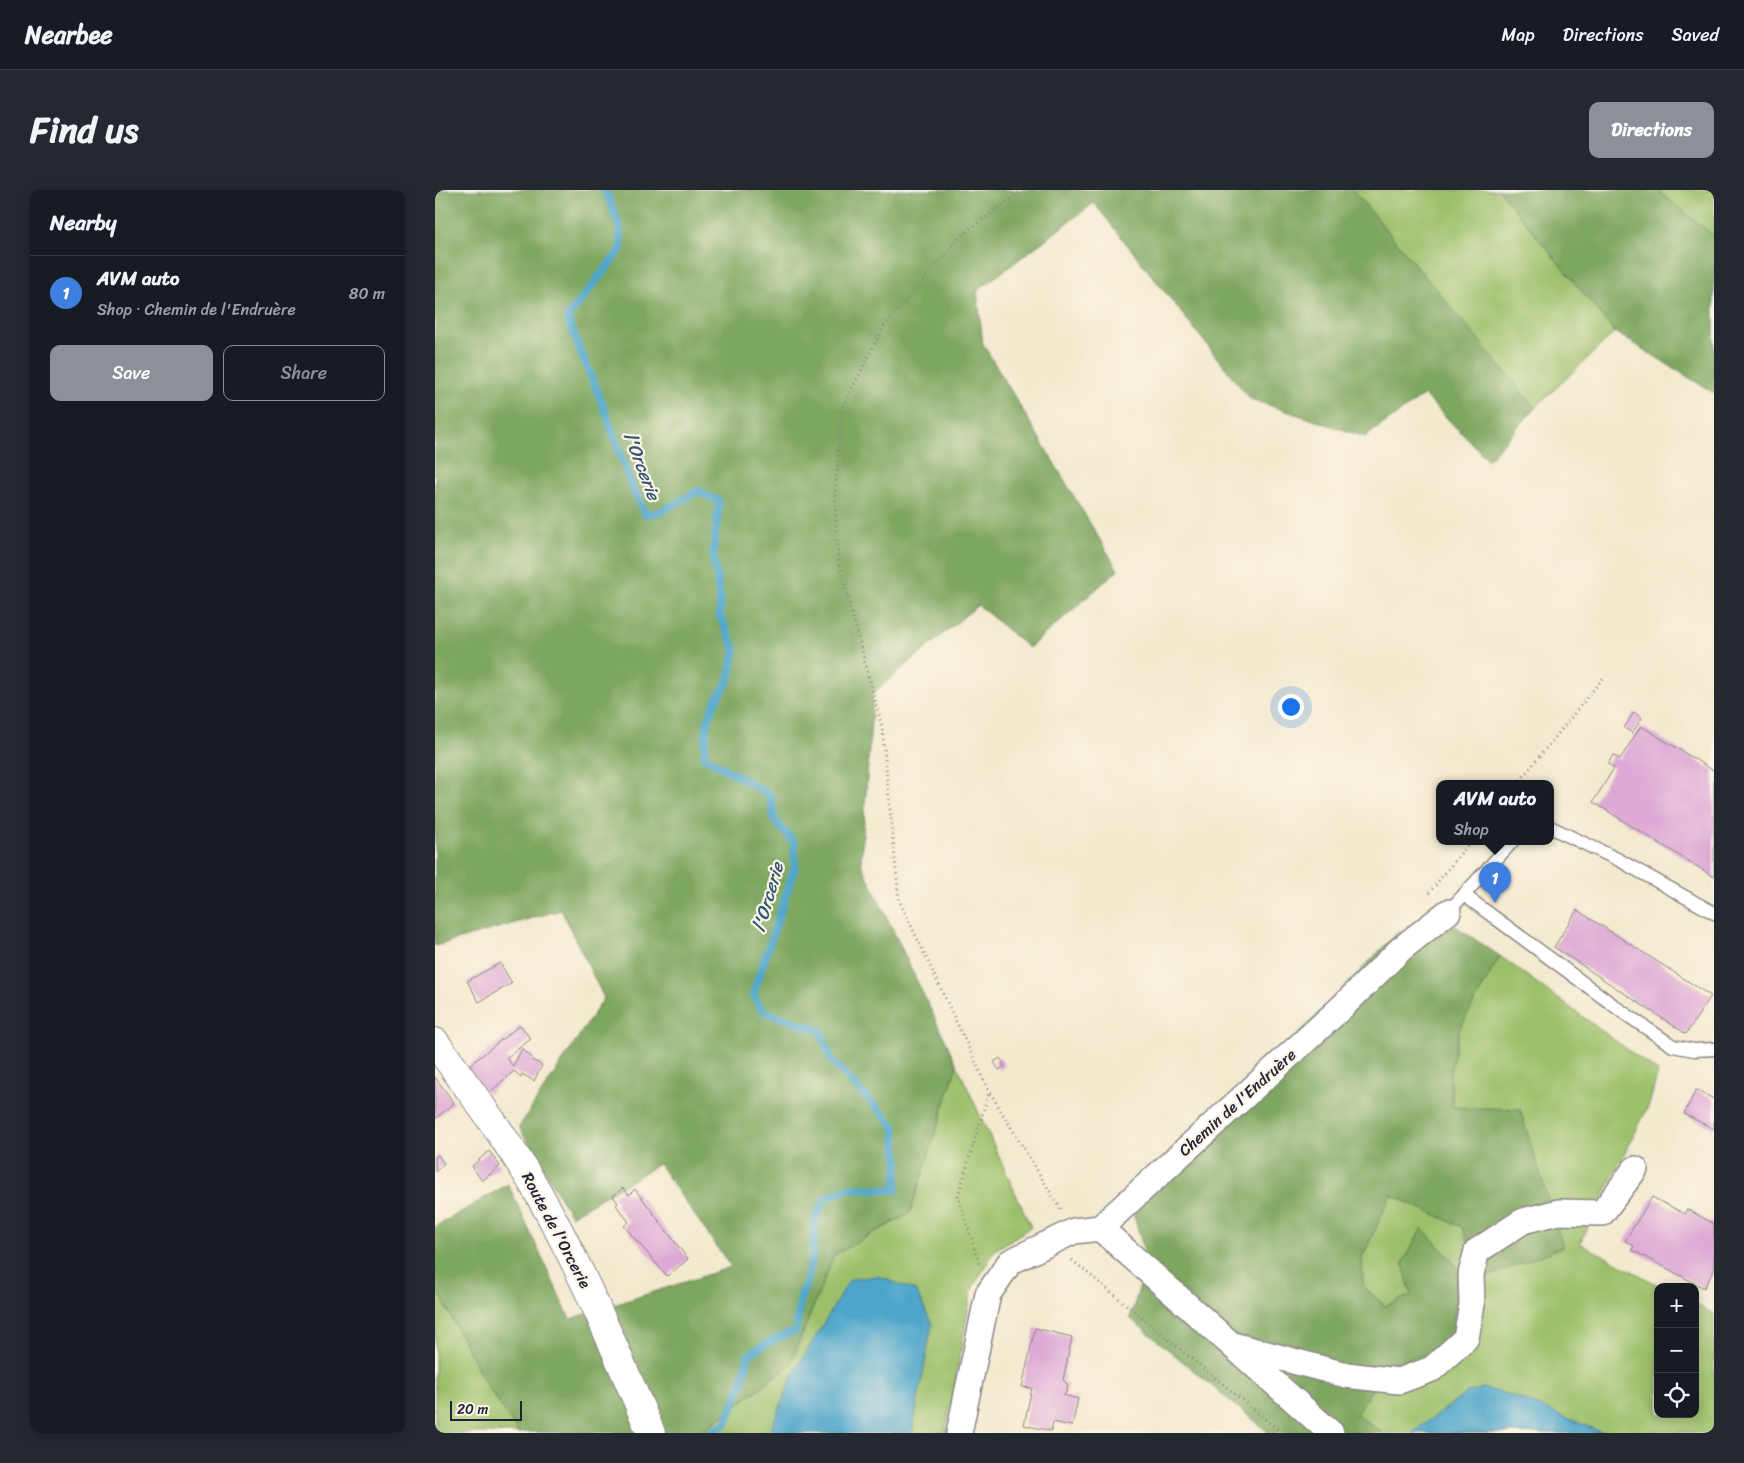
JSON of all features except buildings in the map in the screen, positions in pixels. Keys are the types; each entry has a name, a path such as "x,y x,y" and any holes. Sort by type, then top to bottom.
{"street":[{"name":"Chemin de l'Endruère","path":"1100,1228 1342,1007 1401,950 1456,903"},
{"name":"Route de l'Orcerie","path":"435,1042 517,1158 545,1204 587,1285 651,1433"},
{"path":"1233,1345 1346,1375 1399,1381 1432,1369 1466,1338 1472,1304 1471,1274 1477,1251 1523,1221 1559,1212 1602,1213 1635,1169"},
{"path":"959,1433 988,1294 1010,1262 1074,1231 1100,1228 1331,1433"}],"lane":[{"path":"1554,830 1619,860 1714,913"},
{"path":"1509,845 1456,903 1673,1046 1694,1050 1714,1048"}],"path":[{"path":"1023,190 963,234 885,326 842,408 835,498 838,560 882,727 899,900 989,1091 1074,1231"},
{"path":"1520,780 1604,677"},
{"path":"988,1294 959,1196 989,1091"},
{"path":"1050,1242 1282,1433"}],"green space":[{"path":"435,190 1353,190 1535,408 1488,460 1424,395 1365,437 1250,399 1094,203 977,291 983,344 1118,570 1029,648 978,605 873,693 861,863 957,1065 910,1213 834,1255 790,1365 704,1430 706,1433 518,1432 484,1381 435,1285 435,1227 508,1184 570,1319 731,1267 659,1164 571,1216 519,1127 604,998 561,910 435,946"},
{"path":"1353,190 1499,190 1615,332 1535,408"},
{"path":"1499,190 1657,190 1714,236 1714,393 1615,332"},
{"path":"1657,190 1714,190 1714,236"},
{"path":"1455,926 1500,956 1460,1028 1450,1073 1453,1107 1520,1109 1563,1247 1484,1278 1462,1227 1391,1195 1362,1258 1363,1286 1385,1306 1411,1295 1403,1263 1422,1228 1457,1266 1452,1347 1389,1364 1356,1414 1382,1433 1269,1433 1130,1318 1147,1262 1131,1205 1397,933"},
{"path":"1500,956 1658,1072 1649,1105 1580,1243 1655,1283 1654,1418 1699,1418 1699,1306 1714,1314 1714,1433 1647,1431 1645,1433 1382,1433 1356,1414 1389,1364 1452,1347 1422,1228 1403,1263 1411,1295 1385,1306 1363,1286 1362,1258 1391,1195 1462,1227 1484,1278 1453,1107 1450,1073 1460,1028"},
{"path":"957,1065 1031,1227 995,1250 972,1289 946,1431 955,1433 706,1433 704,1431 790,1365 834,1255 910,1213"},
{"path":"435,1285 484,1381 518,1432 521,1433 435,1433"}],"water":[{"path":"878,1276 916,1291 932,1324 912,1433 769,1433 794,1373 850,1279"},
{"path":"1483,1388 1511,1395 1604,1433 1412,1433 1467,1393"}],"waterway":[{"name":"l'Orcerie","path":"605,190 619,224 621,249 567,318 604,408 630,482 645,514 658,513 698,491 719,501 713,556 720,596 720,616 735,649 729,680 716,700 707,724 704,757 770,795 775,821 794,842 795,867 753,994 763,1011 821,1031 831,1060 894,1126 898,1159 896,1190 850,1188 825,1198 815,1219 813,1251 808,1278 800,1299 796,1331 773,1340 749,1354 742,1383 726,1423 710,1433"}],"place":[{"name":"AVM auto","path":"1495,903"}]}
